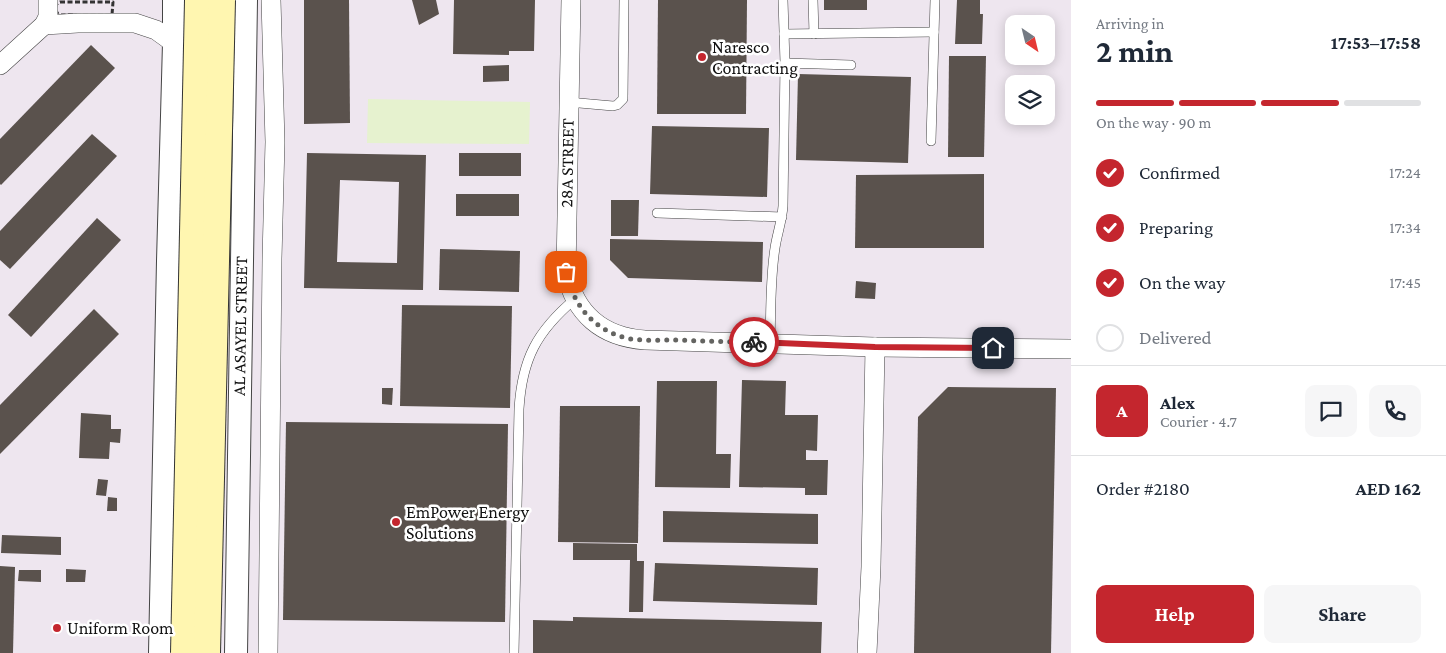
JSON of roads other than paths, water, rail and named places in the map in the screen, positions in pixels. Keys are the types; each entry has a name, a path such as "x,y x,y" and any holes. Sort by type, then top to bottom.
{"main road":[{"path":"184,653 198,0"},
{"path":"207,653 222,0"}],"street":[{"path":"0,66 44,25 48,17 48,0"},
{"path":"160,653 174,0"},
{"name":"AL ASAYEL STREET","path":"236,653 246,0"},
{"path":"268,653 275,142 271,0"},
{"name":"28A STREET","path":"570,0 565,258 569,286 575,299 591,320 611,332 633,339 770,343"},
{"path":"44,25 135,23 156,30 174,43"},
{"path":"770,343 875,347 1071,349"},
{"path":"868,653 875,347"}],"lane":[{"path":"568,102 613,106 623,99 624,0"},
{"path":"770,343 774,250 782,217 785,63 783,0"},
{"path":"813,0 814,34"},
{"path":"931,140 935,0"},
{"path":"784,34 934,32"},
{"path":"785,63 851,65"},
{"path":"657,213 782,217"},
{"path":"514,653 520,388 525,367 533,347 544,329 558,313 575,299"}],"place":[{"name":"Naresco Contracting","path":"702,57"},
{"name":"EmPower Energy Solutions","path":"396,522"},
{"name":"Uniform Room","path":"57,628"}]}
